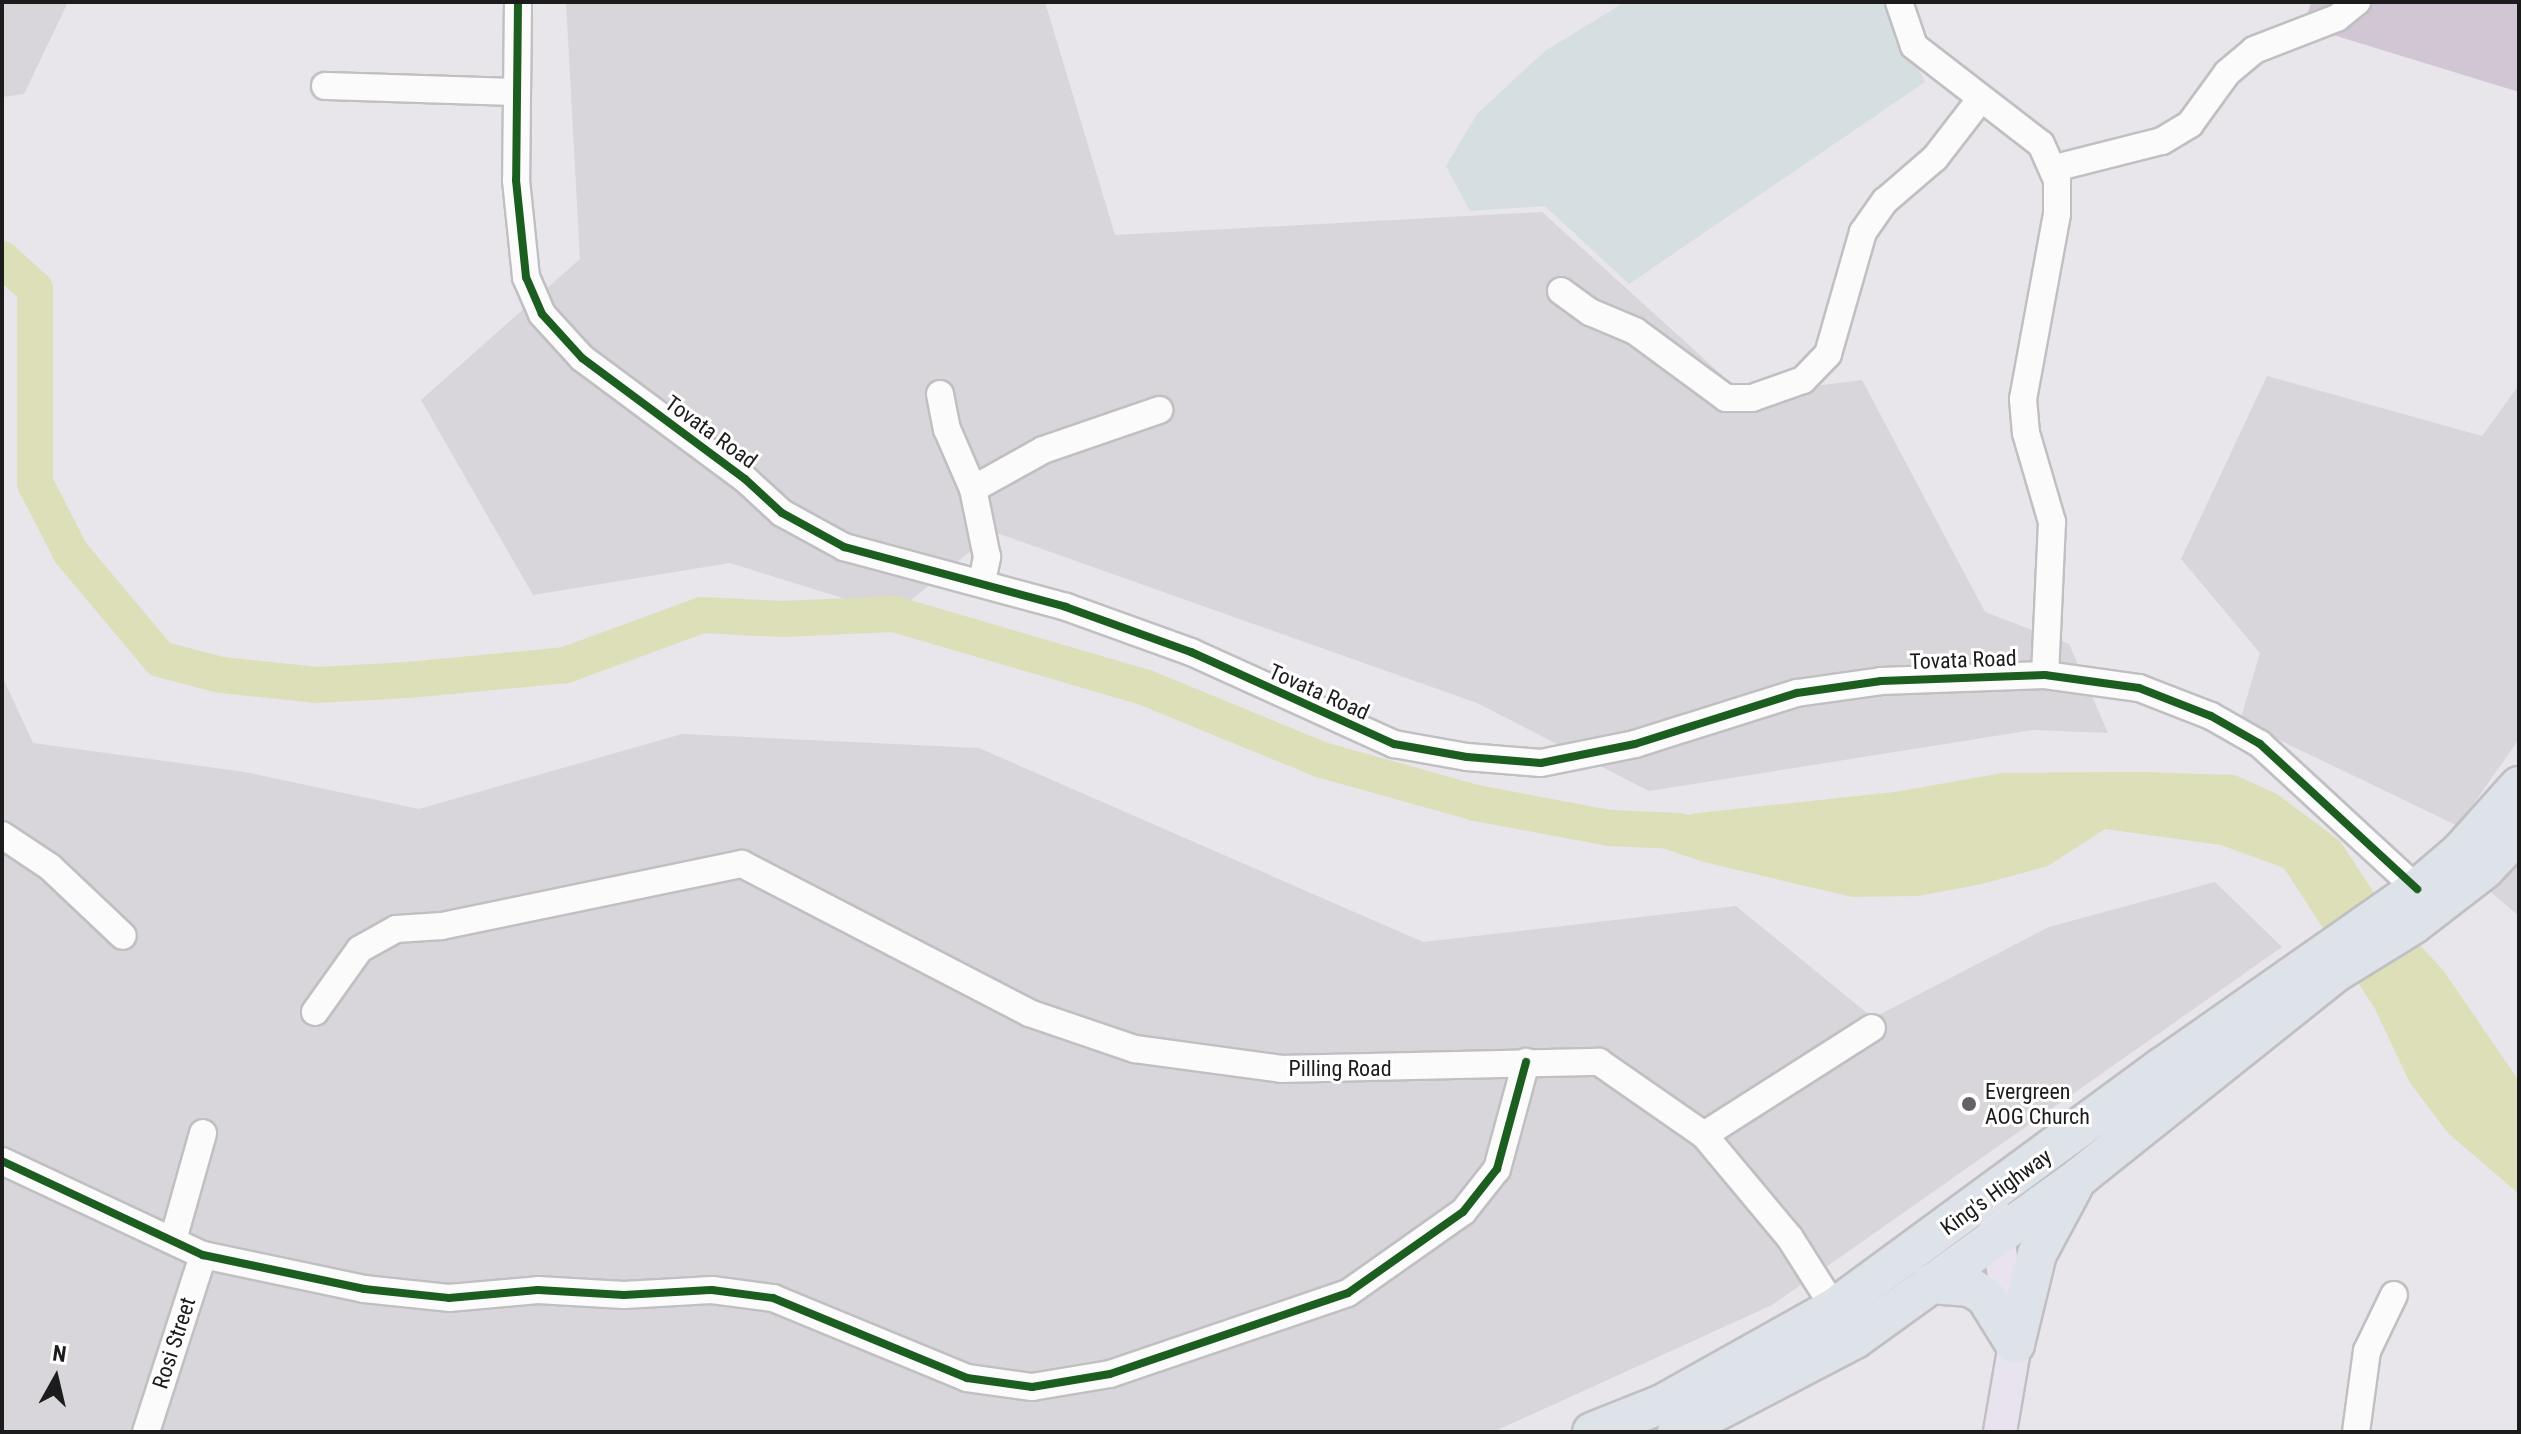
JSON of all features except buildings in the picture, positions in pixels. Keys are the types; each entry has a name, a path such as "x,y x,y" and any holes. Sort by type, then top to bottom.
{"highway":[{"name":"King's Highway","path":"1677,1432 1855,1339 1930,1284 1994,1215 2410,904 2519,786"},
{"name":"King's Highway","path":"2410,904 2484,870 2519,833"},
{"name":"King's Highway","path":"1592,1432 1662,1404 1994,1215 2082,1175 2330,962"},
{"path":"2015,1344 2042,1242 2082,1175"},
{"path":"1930,1284 1970,1287 1985,1296 2015,1344"}],"main road":[{"path":"1994,1215 2015,1344 2000,1432"}],"street":[{"name":"Tovata Road","path":"518,2 516,180 526,277 542,314 582,358 745,479 782,513 844,547 982,581 1191,652 1394,744 1467,757 1541,763 1635,744 1797,693 1881,681 2045,675 2139,688 2211,716 2260,744 2310,785 2410,904"},
{"path":"1899,2 1914,46 1979,101 2041,144 2055,168 2057,214 2023,399 2026,433 2052,522 2045,675"},
{"path":"2055,168 2162,141 2190,124 2227,73 2254,50 2337,18 2357,2"},
{"path":"325,86 517,92"},
{"path":"1561,291 1590,312 1635,331 1726,398 1752,398 1803,380 1828,354 1863,232 1885,201 1935,158 1979,101"},
{"path":"940,394 947,429 973,489 987,557 982,581"},
{"path":"973,489 1043,450 1159,410"},
{"path":"2,835 50,867 123,936"},
{"name":"Pilling Road","path":"315,1012 360,949 396,929 442,926 742,864 1029,1013 1135,1049 1282,1069 1599,1062 1704,1135 1790,1238 1855,1339"},
{"path":"1704,1135 1872,1028"},
{"path":"2,1161 203,1255 364,1289 449,1298 538,1290 624,1295 712,1290 773,1298 967,1378 1032,1387 1110,1374 1359,1285 1463,1212 1497,1169 1526,1062"},
{"path":"173,1240 203,1133"},
{"name":"Rosi Street","path":"146,1432 203,1255"},
{"path":"2356,1432 2367,1351 2394,1295"}],"shaded area":[{"path":"2,2 68,2 24,94 2,97"},
{"path":"566,2 1045,2 1115,235 1542,212 1744,395 1862,380 1985,612 2069,644 2108,733 2033,730 1649,791 1477,703 994,532 894,614 730,563 533,595 421,400 580,259"},
{"path":"1625,2 1886,2 1925,82 1629,284 1545,206 1470,211 1446,166 1477,114 1545,51"},
{"path":"2311,2 2519,2 2519,92 2304,26"},
{"path":"2267,376 2482,436 2519,385 2519,739 2458,826 2240,721 2260,653 2181,559"},
{"path":"2,676 33,743 245,772 419,809 682,734 979,748 1423,942 1736,906 1873,1018 2049,927 2215,882 2282,947 1772,1305 1493,1432 2,1432"},
{"path":"2002,773 2235,775 2277,794 2340,841 2380,902 2443,970 2519,1081 2519,1194 2448,1133 2410,1083 2375,1009 2284,868 2221,845 2105,829 2048,866 1982,884 1918,896 1852,897 1704,862 1617,833 1697,813 1895,792"},
{"path":"2519,819 2519,916 2481,884"}],"waterway":[{"path":"2,259 35,289 35,483 71,553 160,659 221,675 317,685 408,680 566,665 702,615 782,619 894,614 1144,687 1322,760 1476,803 1609,828 1680,831"}],"cycle path":[{"path":"518,2 516,180 526,277 542,314 582,358 745,479 782,513 844,547 1066,607 1191,652 1394,744 1467,757 1541,763 1635,744 1797,693 1881,681 2045,675 2139,688 2211,716 2260,744 2417,889"},
{"path":"2,1161 203,1255 364,1289 449,1298 538,1290 624,1295 712,1290 773,1298 967,1378 1032,1387 1110,1374 1348,1293 1463,1212 1497,1169 1526,1062"}],"place":[{"name":"Evergreen AOG Church","path":"1969,1104"}]}
